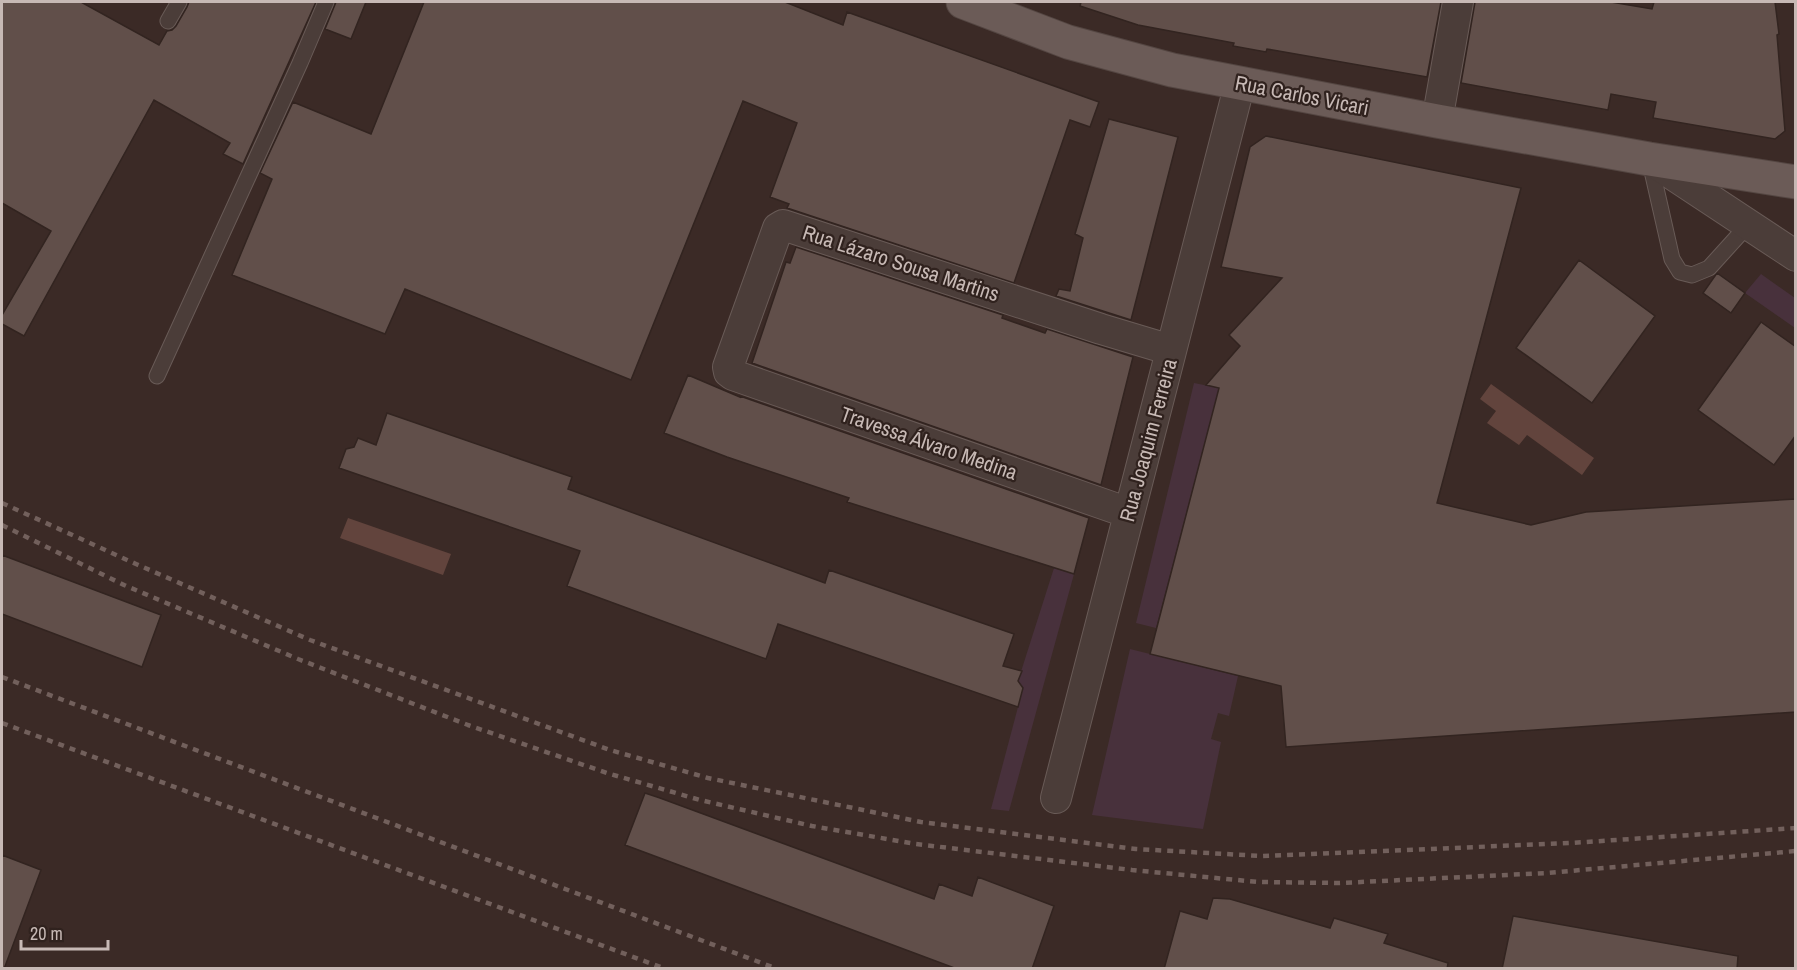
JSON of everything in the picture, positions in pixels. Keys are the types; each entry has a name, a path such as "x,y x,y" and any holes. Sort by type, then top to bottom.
{"main road":[{"name":"Rua Carlos Vicari","path":"963,2 1068,42 1172,69 1437,121 1649,159 1796,182"}],"street":[{"path":"1437,121 1458,2"},
{"name":"Rua Joaquim Ferreira","path":"1056,798 1240,83"},
{"path":"1649,159 1796,256"},
{"name":"Rua Lázaro Sousa Martins","path":"729,372 728,367 778,228 783,225 1090,326 1172,350"},
{"name":"Travessa Álvaro Medina","path":"729,372 1129,513"}],"lane":[{"path":"168,21 179,2"},
{"path":"157,376 326,2"},
{"path":"1649,159 1672,259 1680,272 1692,275 1709,268 1748,225"}],"shaded area":[{"path":"1761,274 1795,298 1795,328 1745,293"},
{"path":"1194,383 1219,388 1156,628 1136,623"},
{"path":"1491,384 1594,458 1582,475 1527,435 1519,445 1487,423 1496,411 1480,399"},
{"path":"348,518 451,554 443,575 340,538"},
{"path":"1054,568 1074,574 1009,811 991,809 1023,688 1018,681"},
{"path":"1130,649 1238,676 1229,716 1218,713 1211,739 1221,742 1203,829 1092,815"}],"building":[{"path":"2,2 81,2 159,45 167,31 176,26 189,2 316,2 243,164 223,154 230,143 154,100 24,336 2,324 2,315 51,231 2,203"},
{"path":"336,2 366,2 351,39 325,29"},
{"path":"424,2 785,2 843,25 847,12 1099,102 1090,127 1070,120 1014,283 787,208 789,204 770,197 797,123 743,101 631,380 405,289 385,334 232,275 272,179 260,173 293,102 371,134"},
{"path":"1081,2 1441,2 1427,77 1267,49 1266,52 1233,46 1234,43 1138,25 1080,6"},
{"path":"1475,2 1611,2 1652,9 1654,2 1775,2 1785,131 1775,139 1653,118 1656,102 1611,94 1608,110 1461,83"},
{"path":"1109,119 1178,137 1131,320 1056,296 1059,289 1070,291 1083,238 1075,234"},
{"path":"1266,136 1521,188 1437,503 1531,525 1586,512 1796,499 1796,712 1286,747 1281,686 1150,654 1219,388 1206,385 1240,346 1229,335 1282,278 1221,267 1250,147"},
{"path":"796,247 1003,315 1002,318 1045,333 1047,329 1133,357 1101,485 752,363 786,262 790,263"},
{"path":"1579,260 1655,316 1592,403 1516,348"},
{"path":"1717,273 1745,293 1731,313 1703,293"},
{"path":"1761,322 1796,347 1796,435 1774,465 1698,410"},
{"path":"688,375 740,397 1089,518 1074,574 847,502 849,498 664,433"},
{"path":"387,413 572,477 568,489 825,583 829,570 1014,634 1003,666 1022,671 1018,681 1023,688 1018,707 778,624 766,659 567,586 580,551 339,468 346,449 354,447 358,438 376,445"},
{"path":"2,555 161,615 142,667 2,614"},
{"path":"645,793 934,899 939,884 972,896 978,877 1054,906 1032,969 957,969 625,845"},
{"path":"2,855 41,870 4,969 2,969"},
{"path":"1213,898 1230,899 1330,928 1334,918 1388,934 1384,943 1448,963 1447,969 1164,969 1180,911 1207,919"},
{"path":"1513,916 1738,956 1737,969 1502,969"}],"railway":[{"path":"2,503 310,640 610,750 708,778 921,822 1136,849 1262,856 1571,843 1796,828"},
{"path":"2,525 124,585 298,659 468,725 607,773 700,800 812,826 916,844 1132,870 1258,882 1340,883 1547,873 1796,851"},
{"path":"2,677 775,968"},
{"path":"2,723 663,968"}]}
